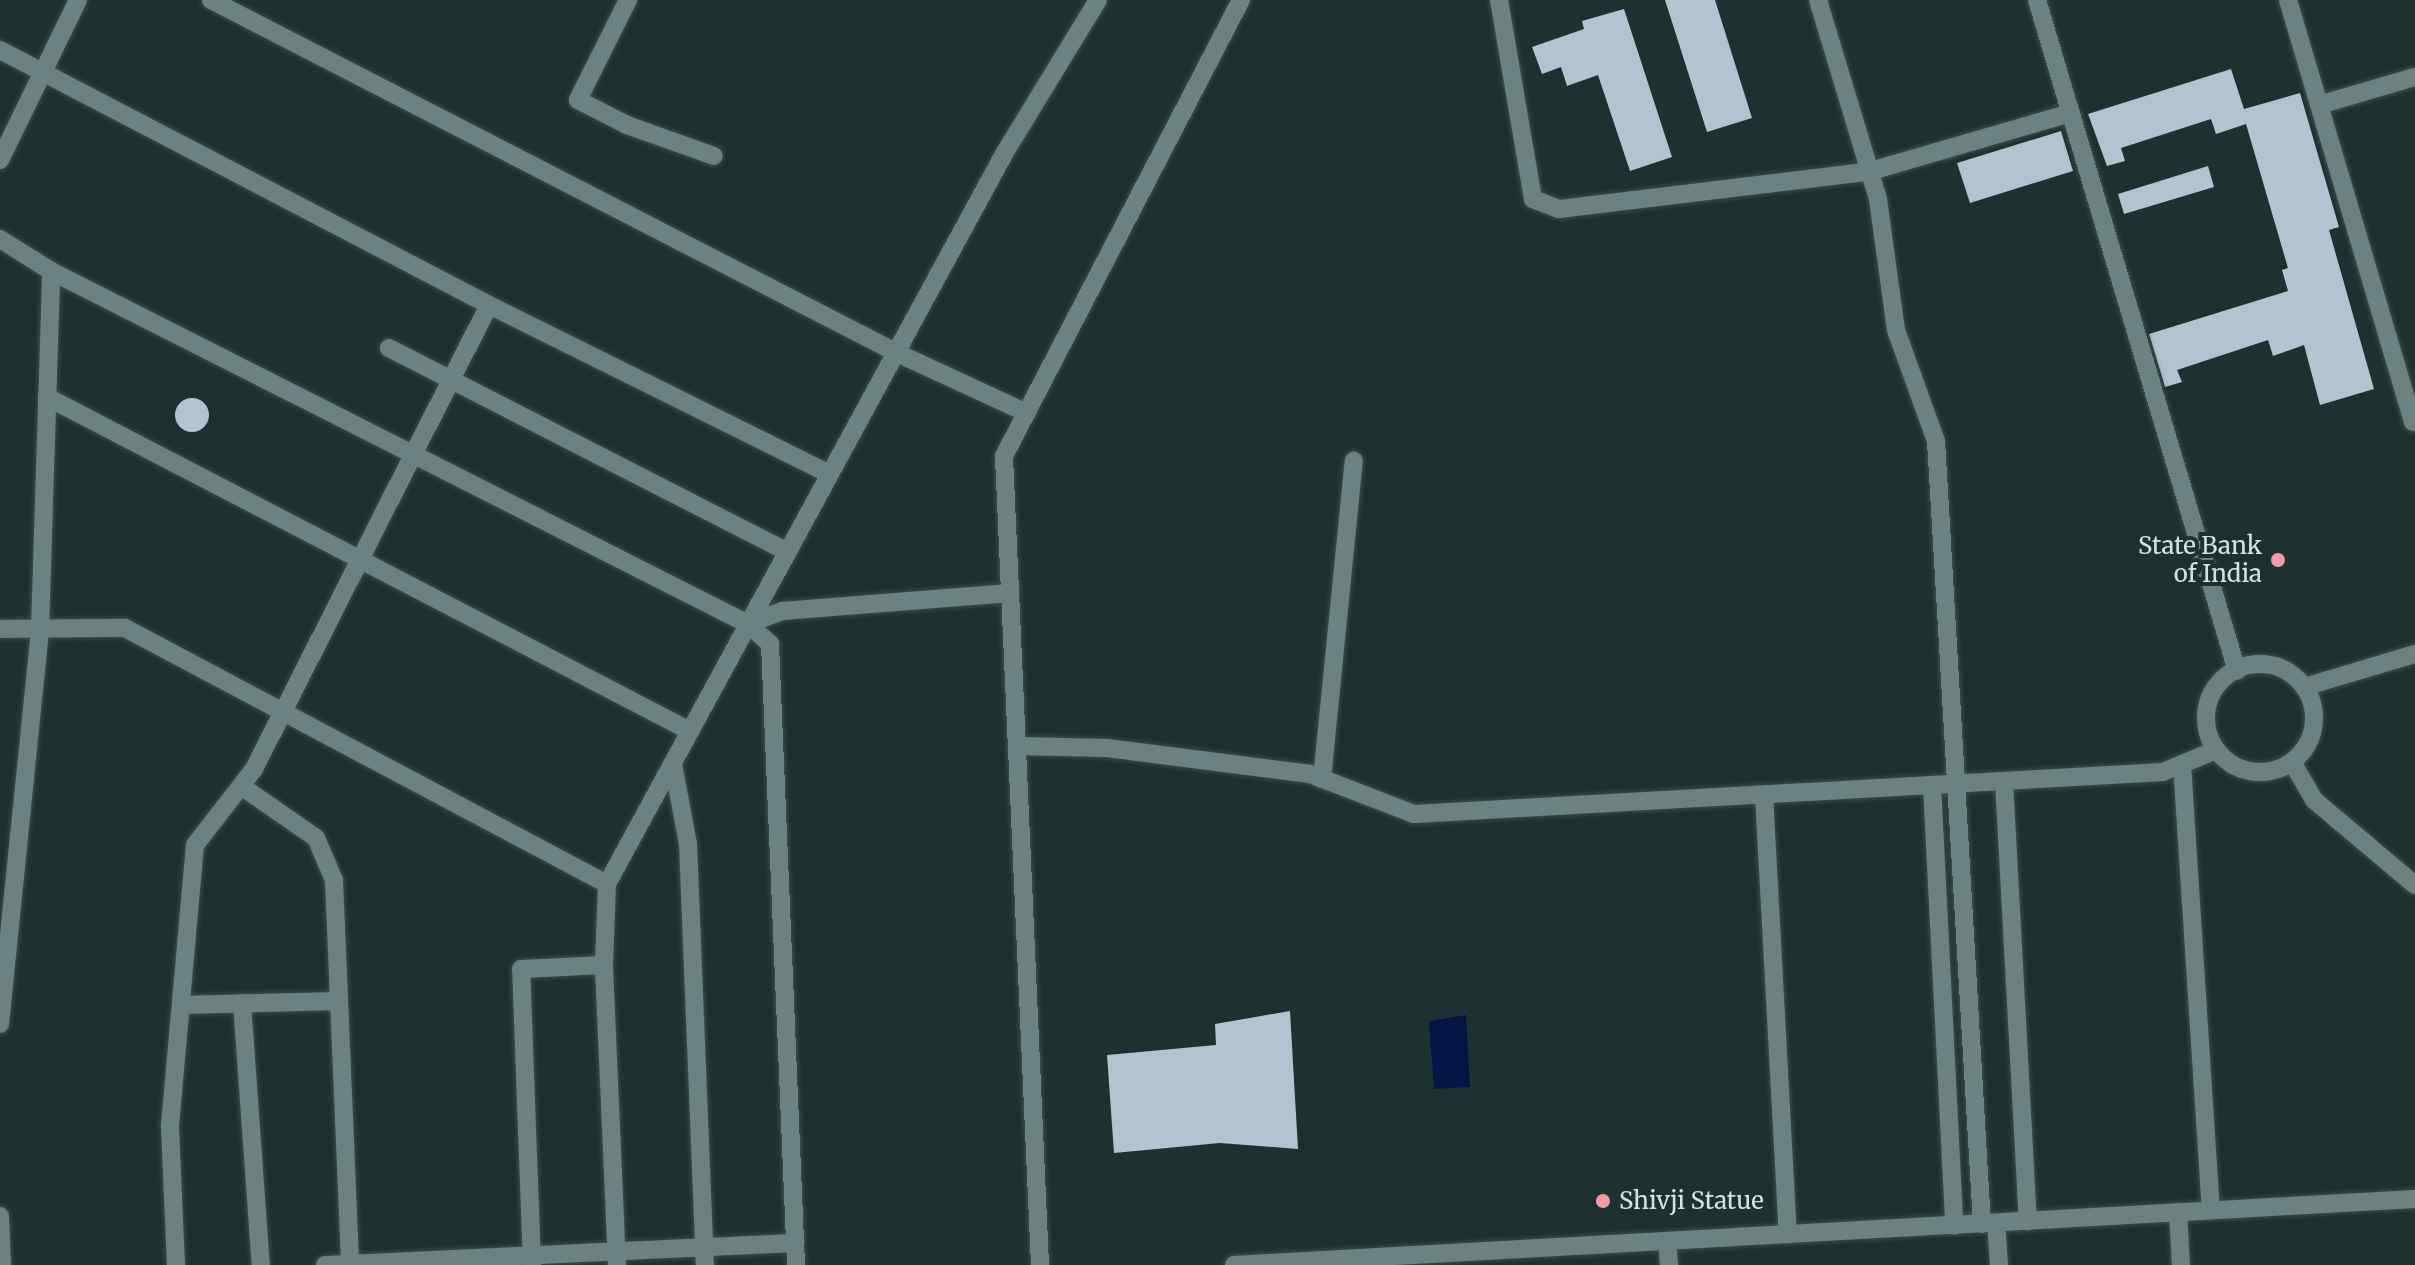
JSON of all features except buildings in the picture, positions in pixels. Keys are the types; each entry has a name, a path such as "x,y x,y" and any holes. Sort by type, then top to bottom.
{"street":[{"path":"0,160 78,0"},
{"path":"211,0 895,352 1027,413"},
{"path":"628,0 578,100 627,125 714,156"},
{"path":"616,1260 604,965 607,884 1004,154 1098,0"},
{"path":"1040,1265 1004,456 1241,0"},
{"path":"1499,0 1533,199 1559,209 1871,171 2071,113"},
{"path":"1818,0 1871,171 1896,330 1936,441 1989,1223 1999,1265"},
{"path":"2037,0 2237,671"},
{"path":"2288,0 2413,422"},
{"path":"0,50 489,305 829,474"},
{"path":"2319,105 2415,77"},
{"path":"0,239 51,271 748,624 770,644 796,1265"},
{"path":"0,1024 40,629 51,271"},
{"path":"176,1265 170,1125 195,845 241,786 282,714 489,305"},
{"path":"389,348 788,552"},
{"path":"47,397 690,731"},
{"path":"1322,779 1354,461"},
{"path":"748,624 782,611 1010,593"},
{"path":"0,629 125,628 607,884"},
{"path":"2304,687 2415,654"},
{"path":"2269,665 2286,670 2304,687 2313,705 2314,727 2308,744 2292,762 2272,771 2251,772 2216,750 2208,735 2206,709 2215,688 2237,671 2269,665"},
{"path":"1017,746 1107,748 1322,779 1414,814 2163,772 2216,750"},
{"path":"2292,762 2314,800 2415,885"},
{"path":"673,764 688,844 704,1257"},
{"path":"2182,764 2211,1210"},
{"path":"2004,781 2028,1221"},
{"path":"1932,785 1954,1225"},
{"path":"241,786 316,838 334,880 350,1264"},
{"path":"1764,795 1788,1234"},
{"path":"532,1261 521,969 604,965"},
{"path":"181,1005 339,1001"},
{"path":"242,1003 261,1265"},
{"path":"1234,1265 2415,1199"},
{"path":"2178,1212 2181,1265"},
{"path":"0,1216 2,1265"},
{"path":"1667,1241 1669,1265"},
{"path":"325,1265 704,1257 795,1243"}],"water":[{"path":"1466,1015 1470,1087 1434,1089 1429,1021"}],"place":[{"name":"State Bank of India","path":"2278,560"},
{"name":"Shivji Statue","path":"1603,1201"}]}
